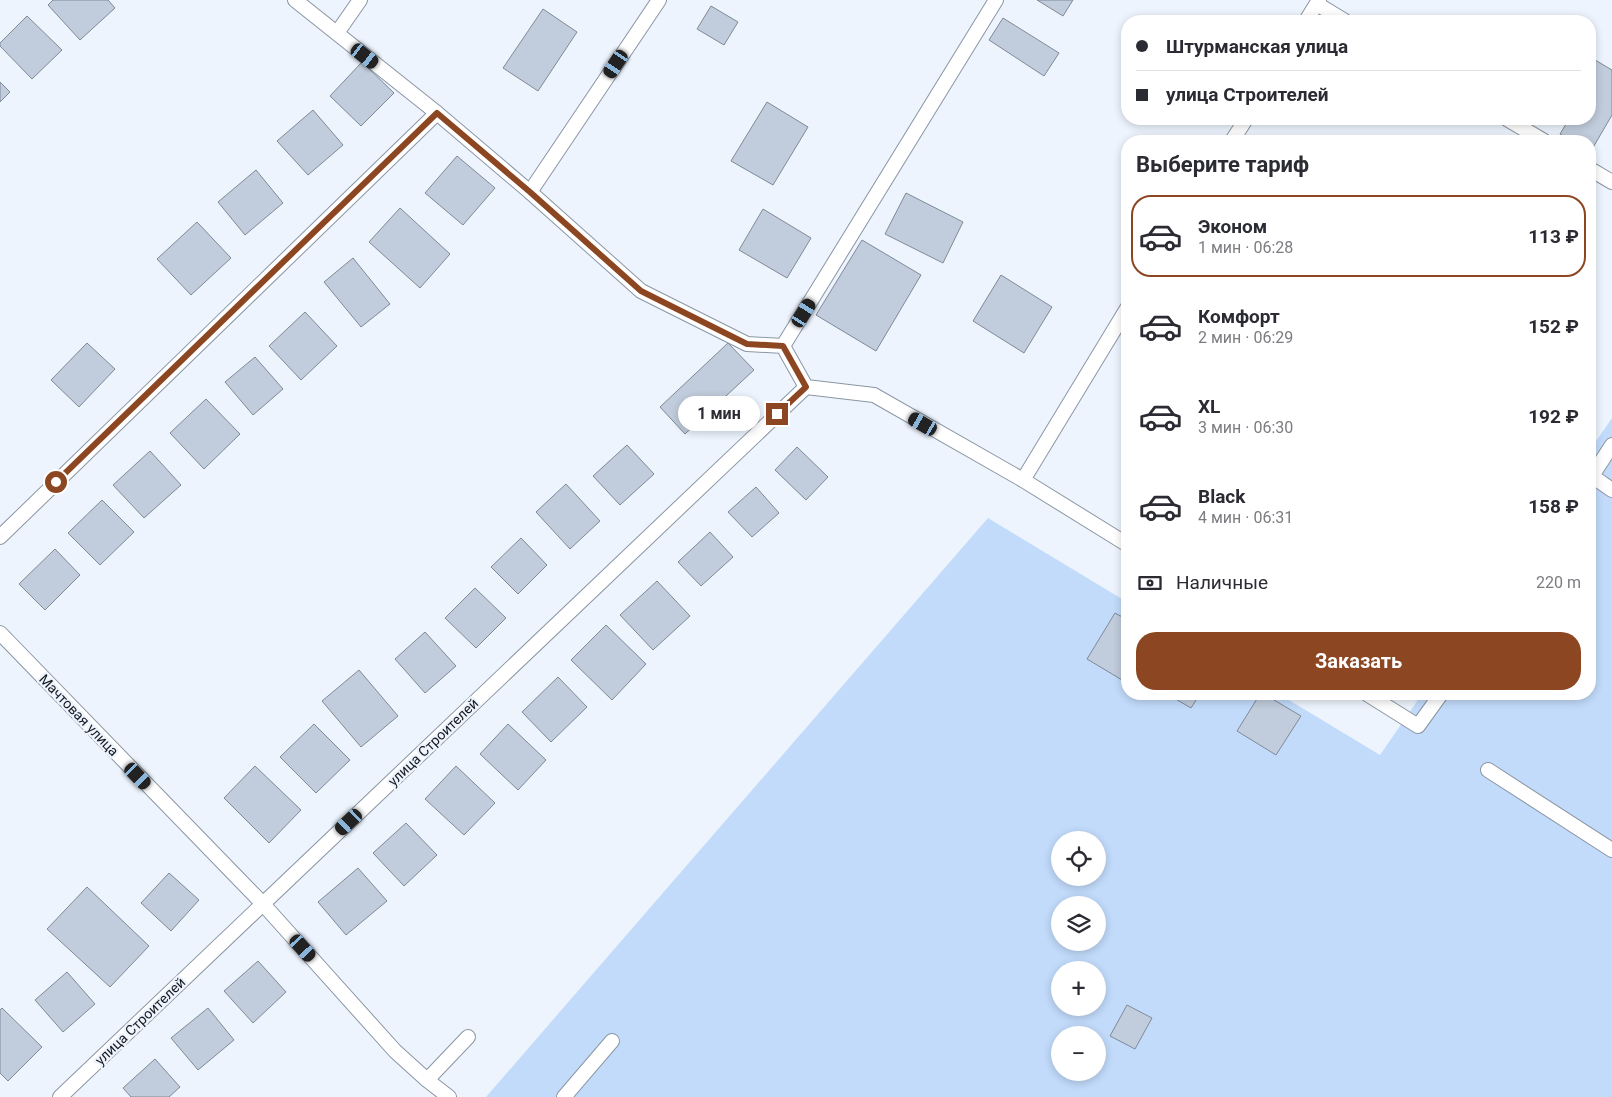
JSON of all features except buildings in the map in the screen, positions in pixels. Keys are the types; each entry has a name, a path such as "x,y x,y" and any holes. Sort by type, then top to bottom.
{"lane":[{"path":"295,0 437,113 530,192 641,291 747,344 783,346"},
{"path":"336,33 360,0"},
{"path":"530,192 659,0"},
{"path":"783,346 996,0"},
{"path":"1310,15 1318,2 1336,15"},
{"path":"0,536 437,113"},
{"path":"1517,125 1534,135"},
{"path":"1596,173 1612,182"},
{"path":"1023,480 1121,319"},
{"path":"783,346 806,387 874,395 1023,480 1121,541"},
{"name":"улица Строителей","path":"60,1097 806,387"},
{"path":"1596,470 1612,445"},
{"path":"1596,481 1612,490"},
{"name":"Мачтовая улица","path":"0,633 263,904 395,1051 426,1080 449,1097"},
{"path":"1377,700 1418,726 1437,700"},
{"path":"1488,770 1612,850"},
{"path":"426,1080 468,1037"},
{"path":"564,1097 612,1041"}],"shaded area":[{"path":"1612,418 1612,1097 486,1097 988,518 1121,598 1121,700 1289,700 1380,755 1418,700 1596,700 1596,441"}],"route":[{"path":"56,482 437,113 530,192 641,291 747,344 783,346 806,387 777,414"}]}
